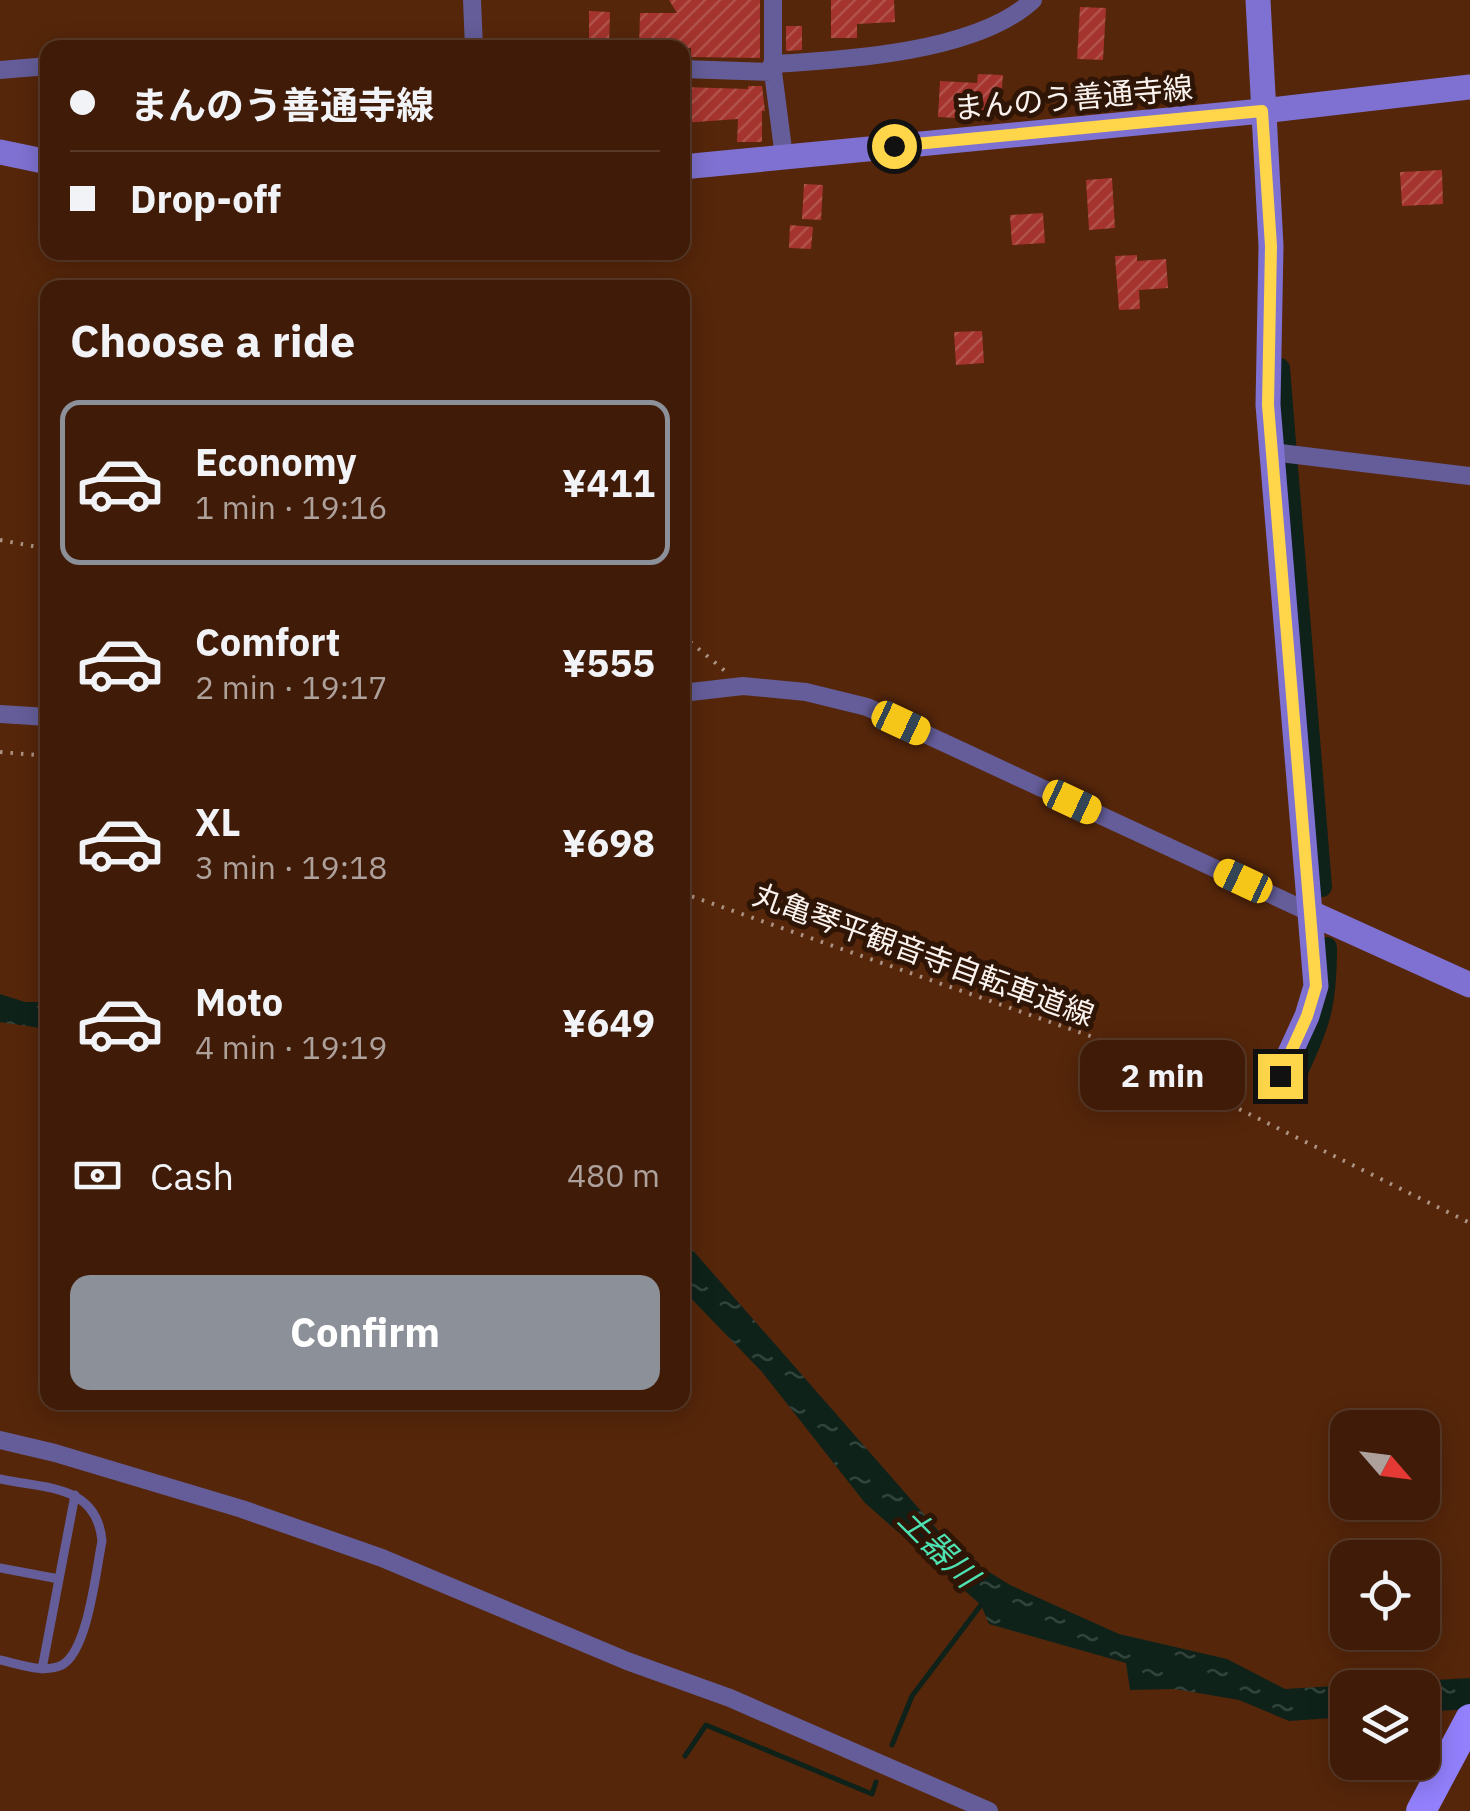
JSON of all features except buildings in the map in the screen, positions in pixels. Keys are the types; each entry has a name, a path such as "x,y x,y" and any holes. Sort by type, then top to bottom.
{"main road":[{"path":"1420,1811 1470,1718"}],"street":[{"path":"472,0 474,40"},
{"path":"772,0 772,68 784,157"},
{"path":"690,68 772,68 846,60 944,42 1001,23 1033,0"},
{"path":"1258,0 1271,246 1268,405 1316,986 1280,1076"},
{"path":"0,70 40,67"},
{"name":"まんのう善通寺線","path":"690,166 1470,87"},
{"path":"0,152 40,160"},
{"path":"1272,452 1470,476"},
{"path":"690,692 743,686 806,692 867,707 1470,986"},
{"path":"0,714 40,716"},
{"path":"0,1440 242,1509 382,1558 627,1661 730,1698 989,1811"}],"lane":[{"path":"0,1480 75,1495 88,1502 95,1512 102,1540 81,1642 72,1657 60,1666 42,1668 0,1660"},
{"path":"42,1668 75,1495"},
{"path":"0,1568 58,1580"}],"path":[{"path":"0,540 40,547"},
{"path":"690,642 743,686"},
{"path":"0,752 40,755"},
{"name":"丸亀琴平観音寺自転車道線","path":"690,896 1093,1038 1470,1224"}],"water":[{"path":"0,994 40,1002 40,1028 0,1022"},
{"name":"土器川","path":"690,1247 957,1552 1010,1585 1119,1634 1227,1659 1285,1689 1330,1686 1330,1718 1289,1721 1239,1700 1175,1689 1130,1690 1126,1663 989,1624 981,1605 865,1503 762,1372 690,1297"},
{"path":"1470,1678 1470,1709 1440,1711 1440,1680"}],"waterway":[{"path":"1280,368 1322,887"},
{"path":"1297,1074 1321,1013 1327,947"},
{"path":"892,1745 912,1696 984,1601"},
{"path":"685,1756 706,1725 872,1794 876,1782"}],"route":[{"path":"894,146 1262,111 1271,246 1268,405 1316,986 1280,1076"}]}
